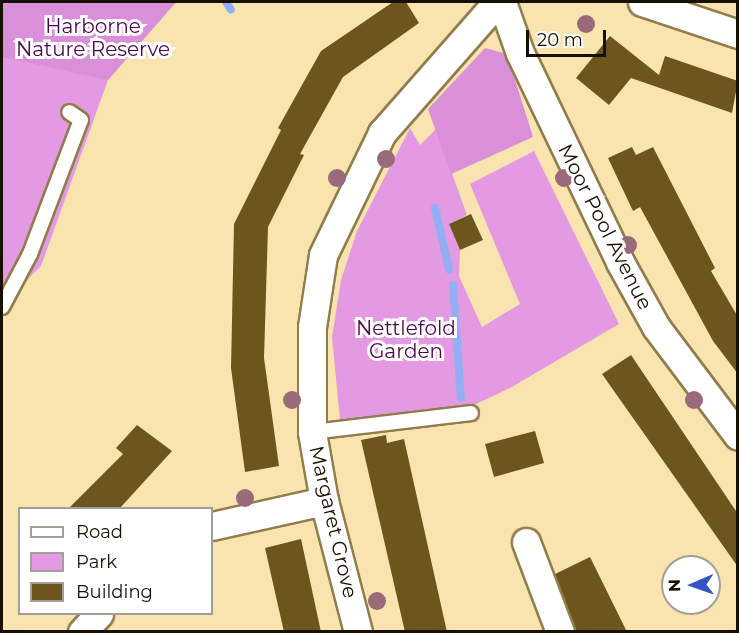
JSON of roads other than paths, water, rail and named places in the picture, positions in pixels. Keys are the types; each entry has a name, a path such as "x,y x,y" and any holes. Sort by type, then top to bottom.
{"street":[{"name":"Margaret Grove","path":"358,632 324,501 312,432 312,327 323,255 382,134 500,2"},
{"name":"Moor Pool Avenue","path":"500,2 520,53 620,262 656,327 738,436"},
{"path":"642,2 708,12 738,34"},
{"path":"213,526 324,501"},
{"path":"526,542 560,632"},
{"path":"82,632 98,615"}],"lane":[{"path":"2,307 30,254 81,120 69,112"},
{"path":"312,432 471,414"}],"waterway":[{"path":"226,2 231,10"},
{"path":"435,208 449,269"},
{"path":"453,285 461,398"}],"park label":[{"name":"Harborne Nature Reserve","path":"93,38"},
{"name":"Nettlefold Garden","path":"406,340"}]}
